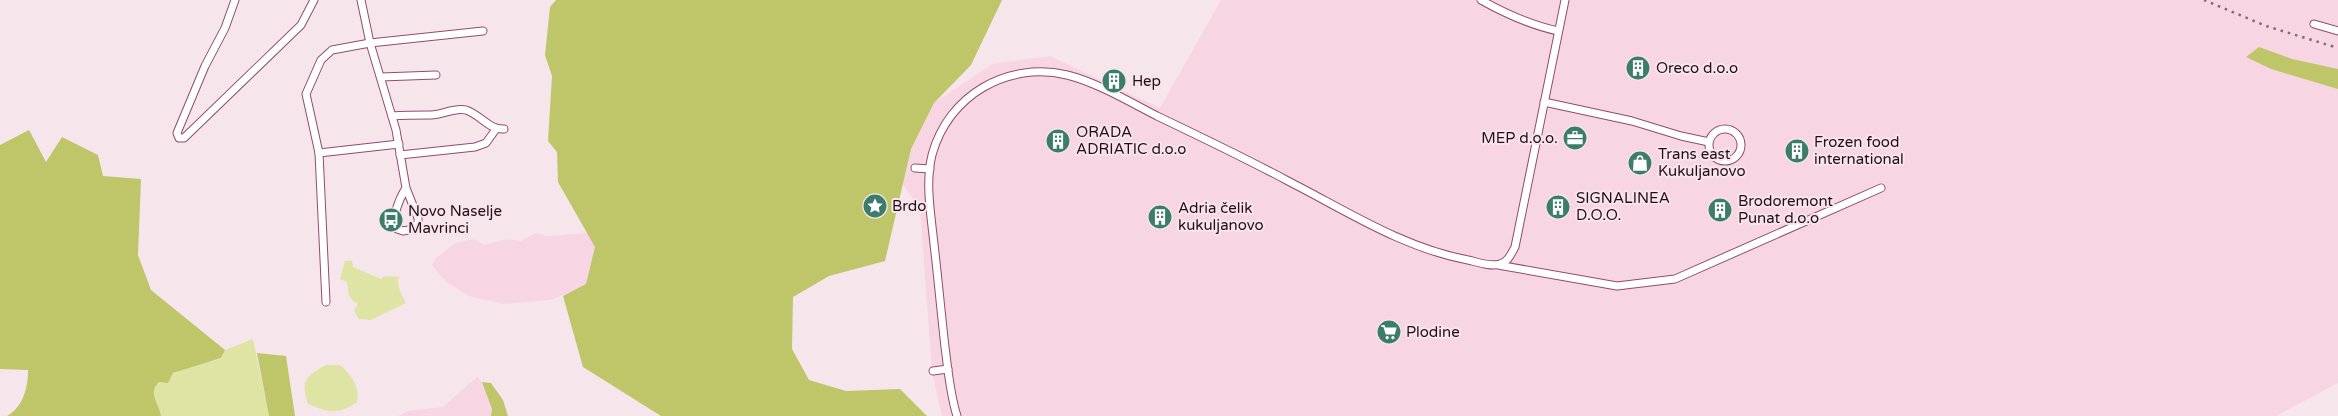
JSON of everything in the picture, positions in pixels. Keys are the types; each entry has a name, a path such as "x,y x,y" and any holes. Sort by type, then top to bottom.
{"street":[{"path":"235,0 225,28 177,133 179,138 184,138 301,25 314,0"},
{"path":"361,0 370,43 399,144 406,188 418,218 418,223 414,229 403,231 397,229 394,220 401,195 406,188"},
{"path":"1481,0 1535,26 1558,31"},
{"path":"1498,265 1505,262 1514,247 1565,0"},
{"path":"2314,24 2338,31"},
{"path":"326,302 319,153 306,94 321,60 332,50 370,43 483,31"},
{"path":"957,416 948,369 930,200 932,155 945,123 966,98 984,86 1003,78 1028,72 1070,76 1136,105 1396,236 1456,258 1617,286 1675,279 1881,188"},
{"path":"381,77 436,75"},
{"path":"1544,102 1632,121 1681,136 1709,142"},
{"path":"392,116 424,113 430,115 460,109 473,114 496,129 504,129"},
{"path":"400,155 475,147 486,143 496,129"},
{"path":"1729,129 1738,135 1741,146 1736,155 1722,161 1710,152 1709,142 1718,130 1729,129"},
{"path":"319,153 399,144"},
{"path":"915,168 930,170"},
{"path":"933,371 948,369"}],"shaded area":[{"path":"1221,0 2338,0 2338,383 2276,416 942,416 932,371 920,208 903,185 911,149 934,103 992,64 1050,56 1160,108"},
{"path":"536,233 546,236 588,233 595,247 586,284 575,291 549,300 504,304 469,296 445,281 432,265 436,258 454,244 474,239 484,245 508,239 521,241"},
{"path":"477,377 484,385 492,409 491,416 398,416 408,411 443,407"}],"green space":[{"path":"556,0 1002,0 971,65 934,103 911,149 885,261 829,276 793,297 792,349 809,380 846,391 900,389 927,416 661,416 583,367 563,296 586,284 595,247 558,182 557,152 548,141 552,76 545,55 550,7"},
{"path":"2259,47 2292,59 2338,69 2338,89 2271,69 2246,57"},
{"path":"29,130 46,162 62,137 98,155 103,176 141,179 138,255 151,290 225,350 221,358 173,373 168,383 159,382 154,390 154,394 161,416 7,416 21,402 27,384 28,370 0,369 0,145"},
{"path":"345,261 352,261 353,267 381,279 385,276 399,277 399,287 406,303 371,320 359,319 354,311 358,303 354,302 349,296 347,282 340,279"},
{"path":"253,339 269,416 161,416 153,394 155,387 161,381 181,370 221,359 225,350"},
{"path":"257,353 286,356 295,416 269,416"},
{"path":"326,365 340,365 348,373 356,386 357,402 339,411 328,411 308,404 305,390 306,380 314,372"},
{"path":"482,382 491,383 503,400 508,416 491,416 492,409"}],"railway":[{"path":"2204,0 2266,26 2338,48"}],"place":[{"name":"Oreco d.o.o","path":"1638,68"},
{"name":"Hep","path":"1114,81"},
{"name":"MEP d.o.o.","path":"1575,138"},
{"name":"ORADA ADRIATIC d.o.o","path":"1058,141"},
{"name":"Frozen food international","path":"1797,151"},
{"name":"Trans east Kukuljanovo","path":"1640,163"},
{"name":"Brdo","path":"875,206"},
{"name":"SIGNALINEA D.O.O.","path":"1558,207"},
{"name":"Brodoremont Punat d.o.o","path":"1720,210"},
{"name":"Adria čelik kukuljanovo","path":"1160,217"},
{"name":"Novo Naselje Mavrinci","path":"391,220"},
{"name":"Plodine","path":"1389,332"}]}
